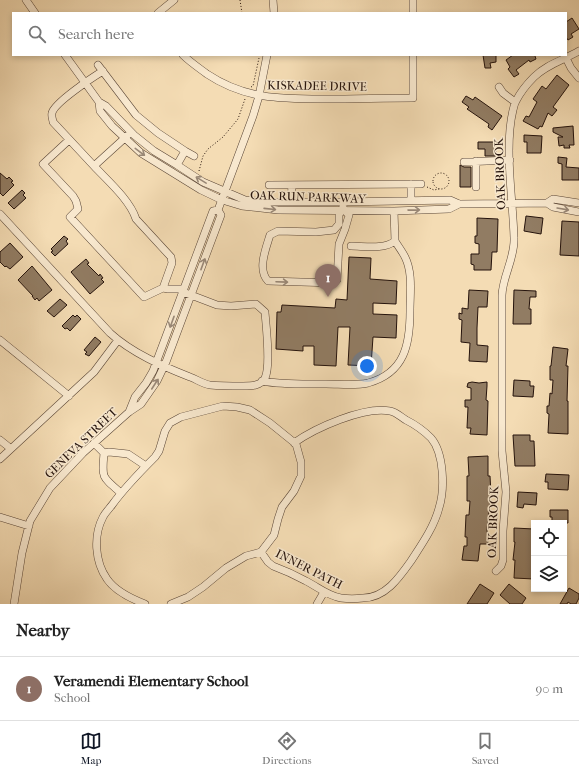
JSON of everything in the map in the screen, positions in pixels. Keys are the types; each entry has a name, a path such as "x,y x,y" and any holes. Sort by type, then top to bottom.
{"street":[{"path":"26,0 34,12"},
{"path":"159,12 174,0"},
{"path":"274,0 274,12"},
{"path":"413,0 413,12"},
{"name":"OAK BROOK","path":"496,571 501,566 503,560 503,531 506,492 502,450 499,328 502,285 512,256 514,240 510,131 515,102 534,76 559,60 579,51"},
{"name":"OAK RUN PARKWAY","path":"66,56 99,102 106,106 131,132 154,151 177,164 203,182 244,200 291,202 394,211 449,210 459,204"},
{"name":"KISKADEE DRIVE","path":"184,56 213,78 232,88 259,96 289,99 413,98 413,56"},
{"name":"GENEVA STREET","path":"129,412 135,397 146,383 156,362 213,212 218,210 222,200 259,96 267,56"},
{"path":"566,58 571,68 579,78"},
{"path":"98,65 136,115 158,133 194,156"},
{"path":"103,71 85,82 55,107 52,113 53,122 125,200 134,212 136,219 171,257 172,263 166,289"},
{"path":"499,87 503,93 515,102"},
{"name":"OAK RUN PARKWAY","path":"99,102 100,111 124,139 141,153 201,190 222,200 242,206 278,210 411,200 450,200 459,204 512,204 547,203 553,199 579,203"},
{"path":"94,166 131,132"},
{"path":"0,214 118,340 164,366 208,385 250,386 259,384 265,378 267,367 267,337 265,312 256,304 231,306 217,304 192,294 166,289 144,297 70,217 78,209 73,196 43,164 69,140"},
{"path":"177,164 185,151"},
{"path":"464,162 510,160"},
{"path":"476,161 476,187"},
{"path":"411,184 411,200"},
{"path":"269,185 421,184"},
{"path":"291,202 292,185"},
{"name":"OAK RUN PARKWAY","path":"547,203 553,207 579,212"},
{"path":"343,206 349,215 346,229 339,244 337,280 334,283 268,282 264,278 262,271 270,235 278,231 316,232 334,230 339,224 339,215 343,206"},
{"name":"GENEVA STREET","path":"14,604 28,526 50,488 94,443 129,412 142,404 157,381 192,294 221,215 218,210"},
{"path":"262,381 316,384 368,383 388,374 404,355 410,334 410,283 408,266 395,241 394,211"},
{"path":"351,246 384,246 395,241"},
{"path":"166,289 182,293"},
{"path":"0,340 69,396"},
{"path":"0,459 10,448 94,372 118,340"},
{"path":"145,604 134,600 118,590 107,580 99,563 97,548 98,530 103,517 121,493 159,451 165,432 170,423 181,417 224,406 250,410 270,423 296,444 302,462 301,476 294,491 282,507 274,535 261,552 246,556 226,568 188,597 171,604"},
{"name":"INNER PATH","path":"261,552 273,566 306,581 324,592 341,598 364,598 378,594 392,587 428,534 440,508 443,484 440,454 431,438 411,422 391,411 359,412 304,436 294,443"},
{"path":"0,440 10,448"},
{"path":"94,443 104,453 103,476 121,493"},
{"path":"104,453 109,452 128,454 146,466"},
{"path":"0,517 28,526"},
{"path":"317,604 324,592"}],"path":[{"path":"240,0 242,12"},
{"path":"198,172 203,156 208,149 223,137 238,119 246,92 253,86 260,56"},
{"path":"421,184 434,190 442,189 446,187 449,182 447,177 440,174 435,176 433,181 434,186 438,189"},
{"path":"442,189 446,192"}],"building":[{"path":"572,18 579,29 571,34 573,37 568,40 567,38 567,21"},
{"path":"483,56 496,56 496,62 490,63 491,68 485,68"},
{"path":"512,56 535,56 536,59 530,62 529,60 516,70 519,74 514,77 508,69 510,67 506,60"},
{"path":"557,75 569,85 553,107 557,110 552,116 548,113 542,127 540,126 538,129 523,121 526,116 529,117 537,102 533,99 542,86 546,89"},
{"path":"466,96 473,100 475,97 502,116 492,130 488,127 489,124 467,109 469,107 462,102"},
{"path":"573,126 574,145 569,145 570,148 564,148 564,145 559,146 558,137 563,137 553,132 553,128"},
{"path":"524,135 542,136 541,153 527,153 527,142 524,142"},
{"path":"478,142 496,142 496,156 485,156 485,149 478,149"},
{"path":"558,157 567,158 566,167 579,168 579,180 562,180 562,164 558,163"},
{"path":"460,165 464,167 471,167 471,187 460,187"},
{"path":"0,173 7,179 9,177 13,181 11,182 14,185 3,196 0,193"},
{"path":"22,190 25,193 23,195 26,198 14,209 8,203"},
{"path":"526,216 543,218 541,234 524,231"},
{"path":"477,218 498,219 497,252 492,252 491,270 474,270 474,265 471,264 471,254 479,254 479,244 475,243 475,236 477,236"},
{"path":"562,221 579,222 579,256 560,255"},
{"path":"64,236 68,239 66,241 68,244 55,256 51,252 53,251 51,249"},
{"path":"10,243 23,257 10,269 6,266 5,267 0,262 0,252"},
{"path":"349,257 371,258 370,279 397,281 396,304 373,303 373,314 397,315 396,338 373,337 371,366 348,365 350,327 338,327 336,366 314,365 314,346 303,346 303,351 276,349 277,312 281,312 282,305 335,308 336,299 347,300"},
{"path":"86,259 89,263 87,264 99,276 100,274 103,278 101,279 104,282 90,294 71,272"},
{"path":"32,266 52,290 39,301 37,298 35,300 18,280"},
{"path":"469,290 488,291 487,307 478,307 477,328 477,345 488,346 487,362 469,361 470,343 461,342 462,320 459,319 459,313 462,314 462,308 468,309"},
{"path":"514,290 536,291 536,297 530,297 529,309 531,309 531,324 513,324"},
{"path":"60,299 67,305 54,317 47,311"},
{"path":"73,315 75,317 77,315 81,319 70,331 62,326"},
{"path":"95,337 101,342 89,356 85,354 87,352 84,350"},
{"path":"553,347 568,349 566,366 568,366 568,434 548,433 549,414 547,413 547,406 549,406 550,393 552,394 553,380 550,380 550,366"},
{"path":"514,380 530,381 530,386 534,386 533,397 513,396"},
{"path":"487,382 487,435 470,434 471,428 467,428 468,407 465,407 465,400 471,400 471,388 467,387 468,383"},
{"path":"513,435 530,435 530,441 534,441 535,466 515,466"},
{"path":"488,456 488,476 490,476 491,494 487,529 488,544 480,544 478,561 462,560 464,546 467,546 467,537 465,537 466,515 469,515 470,501 467,501 467,476 469,476 468,457"},
{"path":"546,474 569,475 568,490 548,489 548,482 545,482"},
{"path":"518,492 537,493 536,505 524,504 523,508 517,507"},
{"path":"550,510 568,510 568,523 567,520 552,520 552,517 550,517"},
{"path":"514,528 531,529 531,579 514,578"},
{"path":"480,584 494,593 487,604 467,604"},
{"path":"509,584 526,598 522,604 510,604 500,595"},
{"path":"569,588 579,594 576,604 571,604 568,602 567,604 560,604"}],"place":[{"name":"Veramendi Elementary School","path":"328,297"}]}
